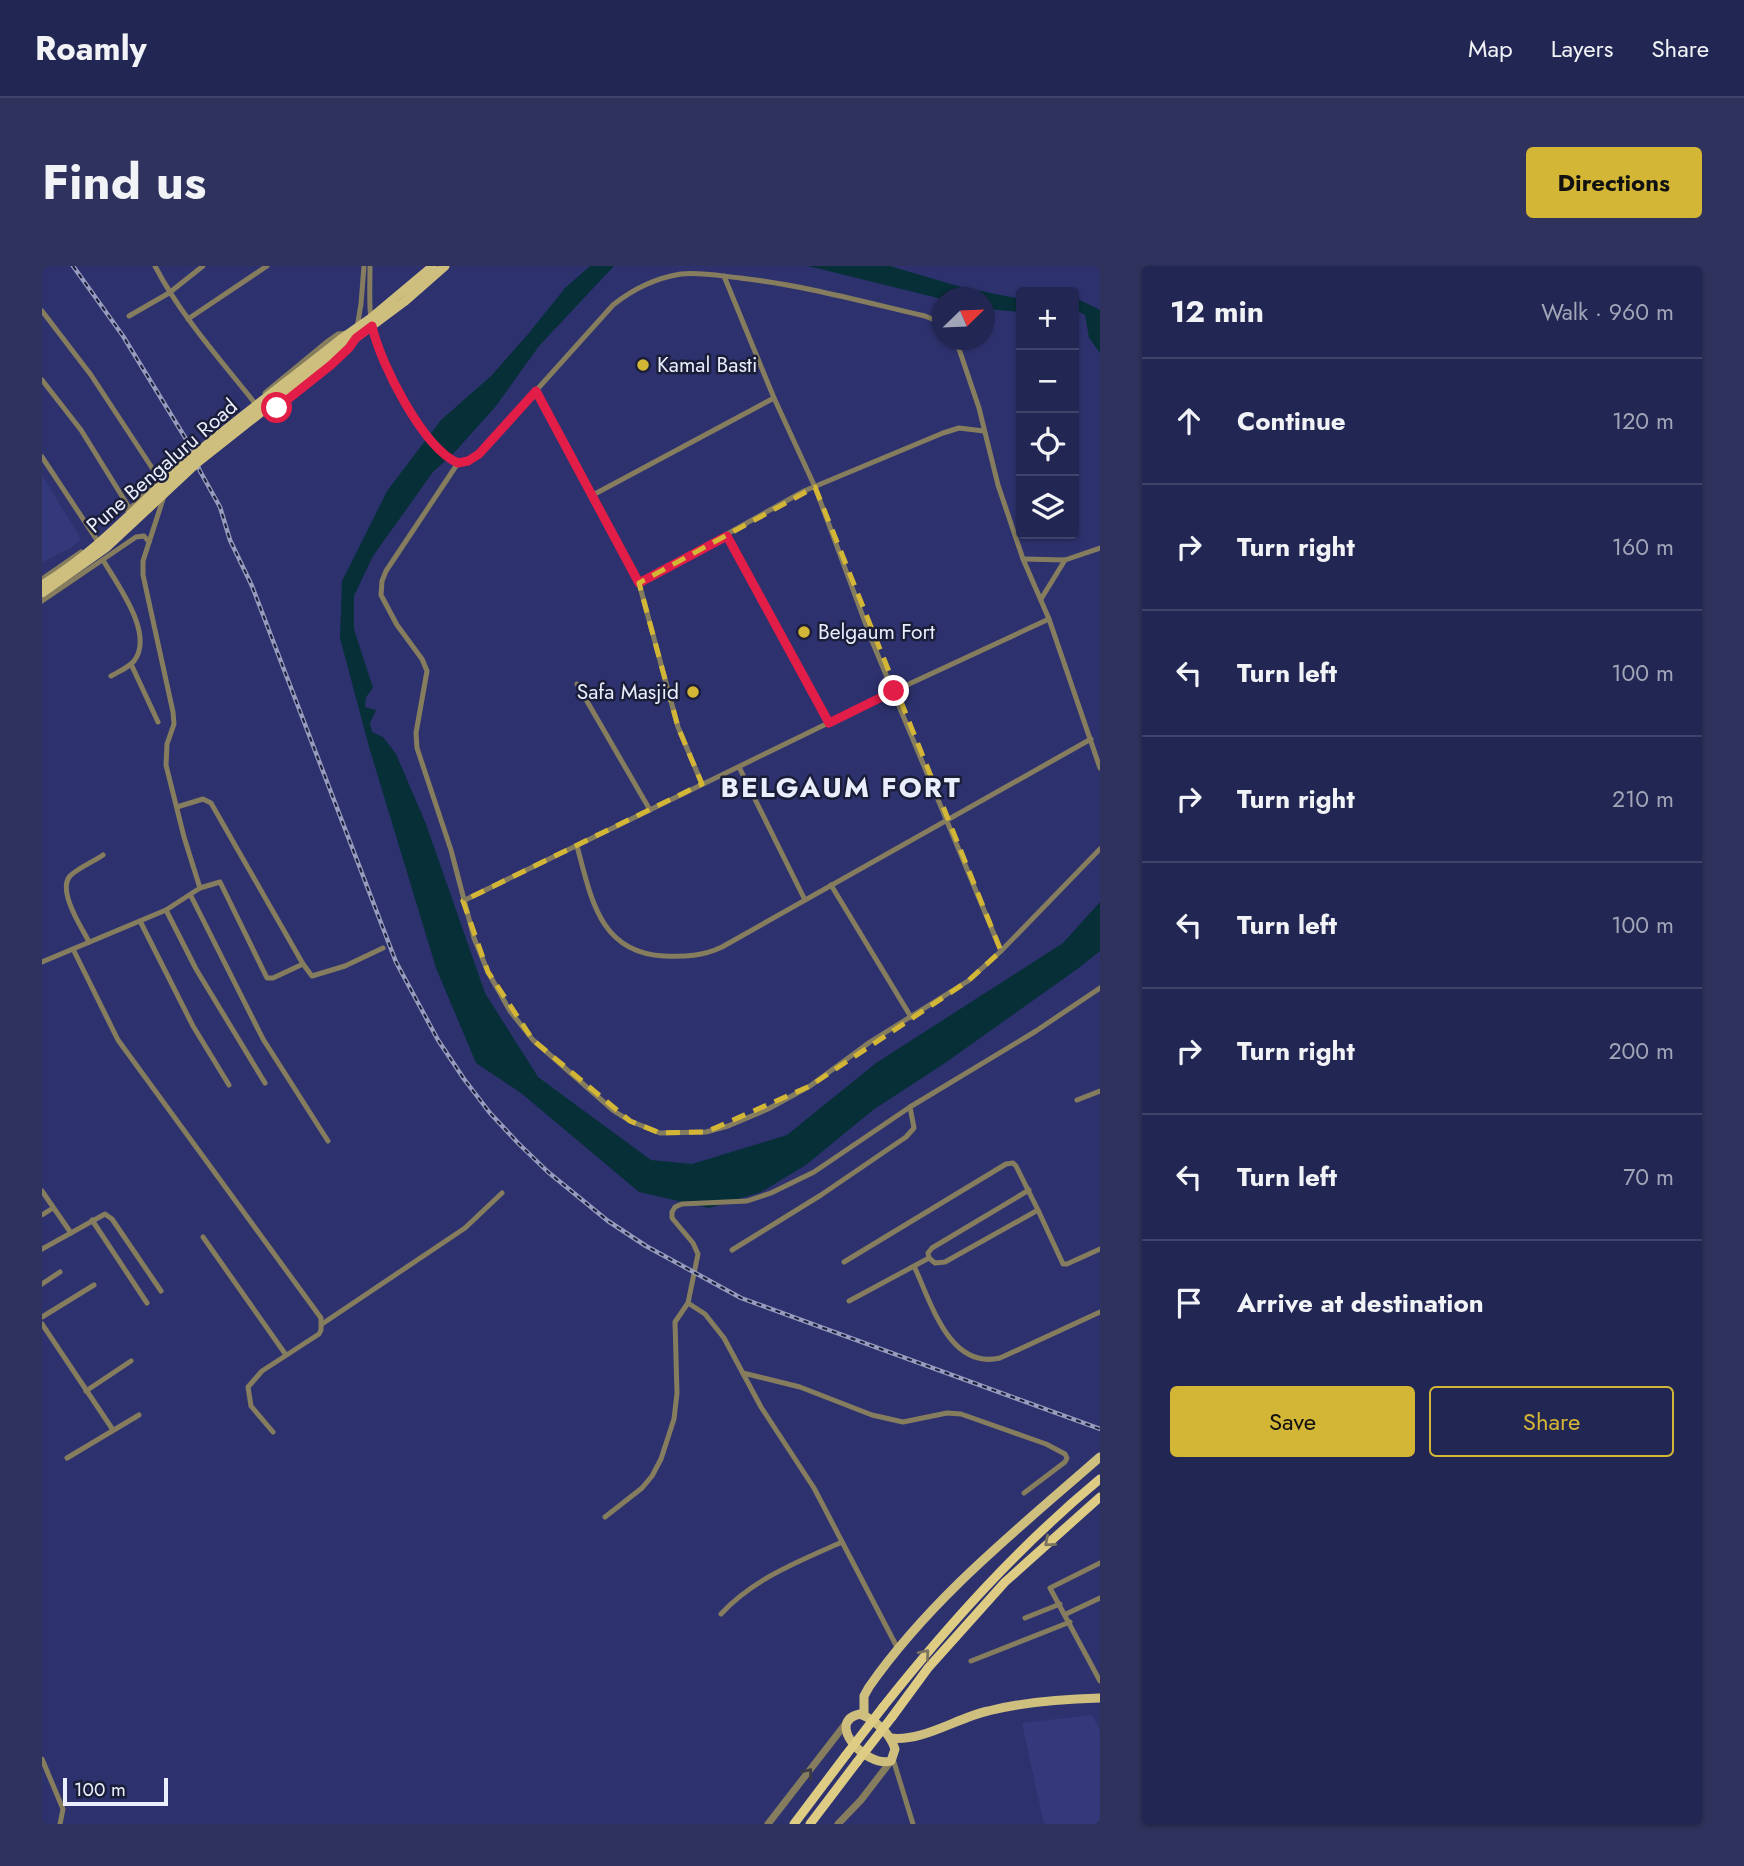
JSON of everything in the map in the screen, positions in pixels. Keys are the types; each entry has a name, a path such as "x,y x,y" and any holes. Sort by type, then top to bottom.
{"highway":[{"path":"794,1824 955,1618 1043,1528 1100,1479"},
{"path":"810,1824 936,1658 1005,1582 1100,1497"}],"main road":[{"path":"371,322 433,266"},
{"path":"42,593 107,547 204,457 349,337 446,266"},
{"name":"Pune Bengaluru Road","path":"42,585 70,568 93,549 194,456 349,337"},
{"path":"864,1715 864,1696 917,1624 973,1567 1100,1457"},
{"path":"890,1738 908,1738 989,1710 1075,1698 1100,1698"},
{"path":"855,1715 864,1715 890,1738 895,1749 892,1760 878,1762 860,1750 848,1736 847,1721 855,1715"}],"street":[{"path":"155,266 169,293 188,319 265,413 272,412 349,348 349,337 361,304 363,266"},
{"path":"129,316 169,293 203,266"},
{"path":"188,319 267,266"},
{"path":"370,266 371,322 386,367 421,427 439,449 458,463"},
{"path":"932,319 778,282 682,274 647,284 629,292 613,305 479,454 468,461 458,463 386,571 381,595 427,671 418,717 417,748 451,850 474,938 510,1011 533,1040 614,1111 630,1121 660,1133 706,1132 768,1109 810,1086 968,981 1001,951 1100,849"},
{"path":"723,276 815,487 872,640 1001,951"},
{"path":"42,311 91,375 164,487 164,498 143,561 142,575 173,712 166,765 200,888"},
{"path":"254,402 338,334 349,337"},
{"path":"959,350 985,431 998,485 1023,559 1049,619 1100,768"},
{"path":"42,380 81,430 130,509"},
{"path":"536,391 639,583 678,727 702,784"},
{"path":"592,496 774,398"},
{"path":"639,583 815,487 943,433 959,428 985,431"},
{"path":"42,457 97,540"},
{"path":"42,579 97,540 160,478"},
{"path":"42,601 136,537 144,536 149,542"},
{"path":"727,536 829,723"},
{"path":"1023,559 1065,560 1100,548"},
{"path":"103,560 140,630 140,646 131,664 111,676"},
{"path":"1041,599 1065,560"},
{"path":"463,901 894,691 1049,619"},
{"path":"131,664 158,722"},
{"path":"577,684 650,810"},
{"path":"578,846 599,916 615,938 642,953 700,955 711,952 831,886 1091,739"},
{"path":"739,767 805,900"},
{"path":"177,807 203,799 211,803 310,975 317,976 345,966 383,948"},
{"path":"89,942 70,905 66,887 72,875 103,855"},
{"path":"42,962 166,910 200,888 217,882 222,883 248,943 267,978 274,978 303,964"},
{"path":"831,886 911,1017"},
{"path":"191,896 262,1039 328,1141"},
{"path":"166,910 196,969 265,1083"},
{"path":"140,920 193,1026 229,1085"},
{"path":"73,949 118,1040 151,1089 317,1312 322,1324 319,1334 262,1371 248,1387 251,1406 273,1432"},
{"path":"605,1517 653,1476 674,1419 677,1393 675,1322 688,1303 698,1254 693,1243 672,1218 675,1208 682,1203 747,1201 771,1193 830,1162 910,1107 1036,1031 1100,988"},
{"path":"1077,1100 1100,1091"},
{"path":"732,1250 821,1195 906,1137 914,1128 910,1107"},
{"path":"844,1262 1006,1164 1013,1163 1029,1190 1063,1264 1100,1249"},
{"path":"1029,1190 932,1248 928,1253 929,1258 935,1263 945,1262 1038,1210"},
{"path":"42,1191 71,1233"},
{"path":"322,1324 466,1228 502,1193"},
{"path":"42,1214 53,1208"},
{"path":"42,1249 102,1214 109,1215 161,1291"},
{"path":"92,1220 147,1303"},
{"path":"203,1237 286,1355"},
{"path":"849,1301 929,1258"},
{"path":"914,1266 942,1325 962,1351 974,1359 988,1361 1000,1358 1100,1312"},
{"path":"42,1284 60,1272"},
{"path":"42,1317 94,1285"},
{"path":"688,1303 705,1314 715,1325 761,1407 814,1488 898,1649"},
{"path":"42,1324 113,1430"},
{"path":"86,1391 131,1361"},
{"path":"743,1373 800,1387 872,1415 904,1422 947,1413 961,1413 1046,1444 1065,1454 1065,1462 1024,1493"},
{"path":"67,1458 139,1415"},
{"path":"720,1614 731,1602 760,1583 793,1564 842,1542"},
{"path":"1100,1563 1050,1588 1100,1681"},
{"path":"1066,1614 1100,1598"},
{"path":"1025,1618 1060,1604"},
{"path":"971,1661 1070,1622"},
{"path":"768,1824 847,1721"},
{"path":"42,1759 63,1809 60,1824"},
{"path":"838,1824 862,1800 892,1760"},
{"path":"892,1760 913,1824"}],"highlighted area":[{"path":"815,487 1001,951 968,981 810,1086 706,1132 660,1133 630,1121 533,1040 488,972 463,901 702,784 678,727 639,583"}],"shaded area":[{"path":"590,266 614,266 539,346 496,406 433,472 373,556 354,596 354,629 373,688 366,697 365,707 376,710 370,723 372,732 383,737 396,754 426,824 485,993 538,1077 651,1160 692,1164 787,1135 876,1063 1063,943 1100,902 1100,951 1076,970 945,1063 873,1110 806,1165 761,1192 709,1208 639,1192 521,1093 476,1063 436,968 369,747 340,638 342,581 387,491 441,420 491,376 565,288"},
{"path":"808,266 890,266 961,287 932,287 932,297"},
{"path":"995,294 1016,298 1016,312 995,310"},
{"path":"1079,300 1100,310 1100,353 1089,338 1085,315 1079,312"},
{"path":"42,475 81,539 72,547 42,562"},
{"path":"1092,1715 1100,1731 1100,1824 1044,1824 1022,1723"}],"railway":[{"path":"73,266 123,336 189,444 220,507 230,540 252,586 396,962 438,1040 490,1113 548,1172 608,1221 646,1246 741,1298 1100,1429"}],"place":[{"name":"Kamal Basti","path":"643,365"},
{"name":"Belgaum Fort","path":"804,632"},
{"name":"Safa Masjid","path":"693,692"}],"district":[{"name":"BELGAUM FORT","path":"841,787"}],"route":[{"path":"277,408 331,365 356,338 372,326 386,367 421,427 439,449 458,463 468,461 479,454 536,391 639,583 727,536 829,723 894,691"}]}
